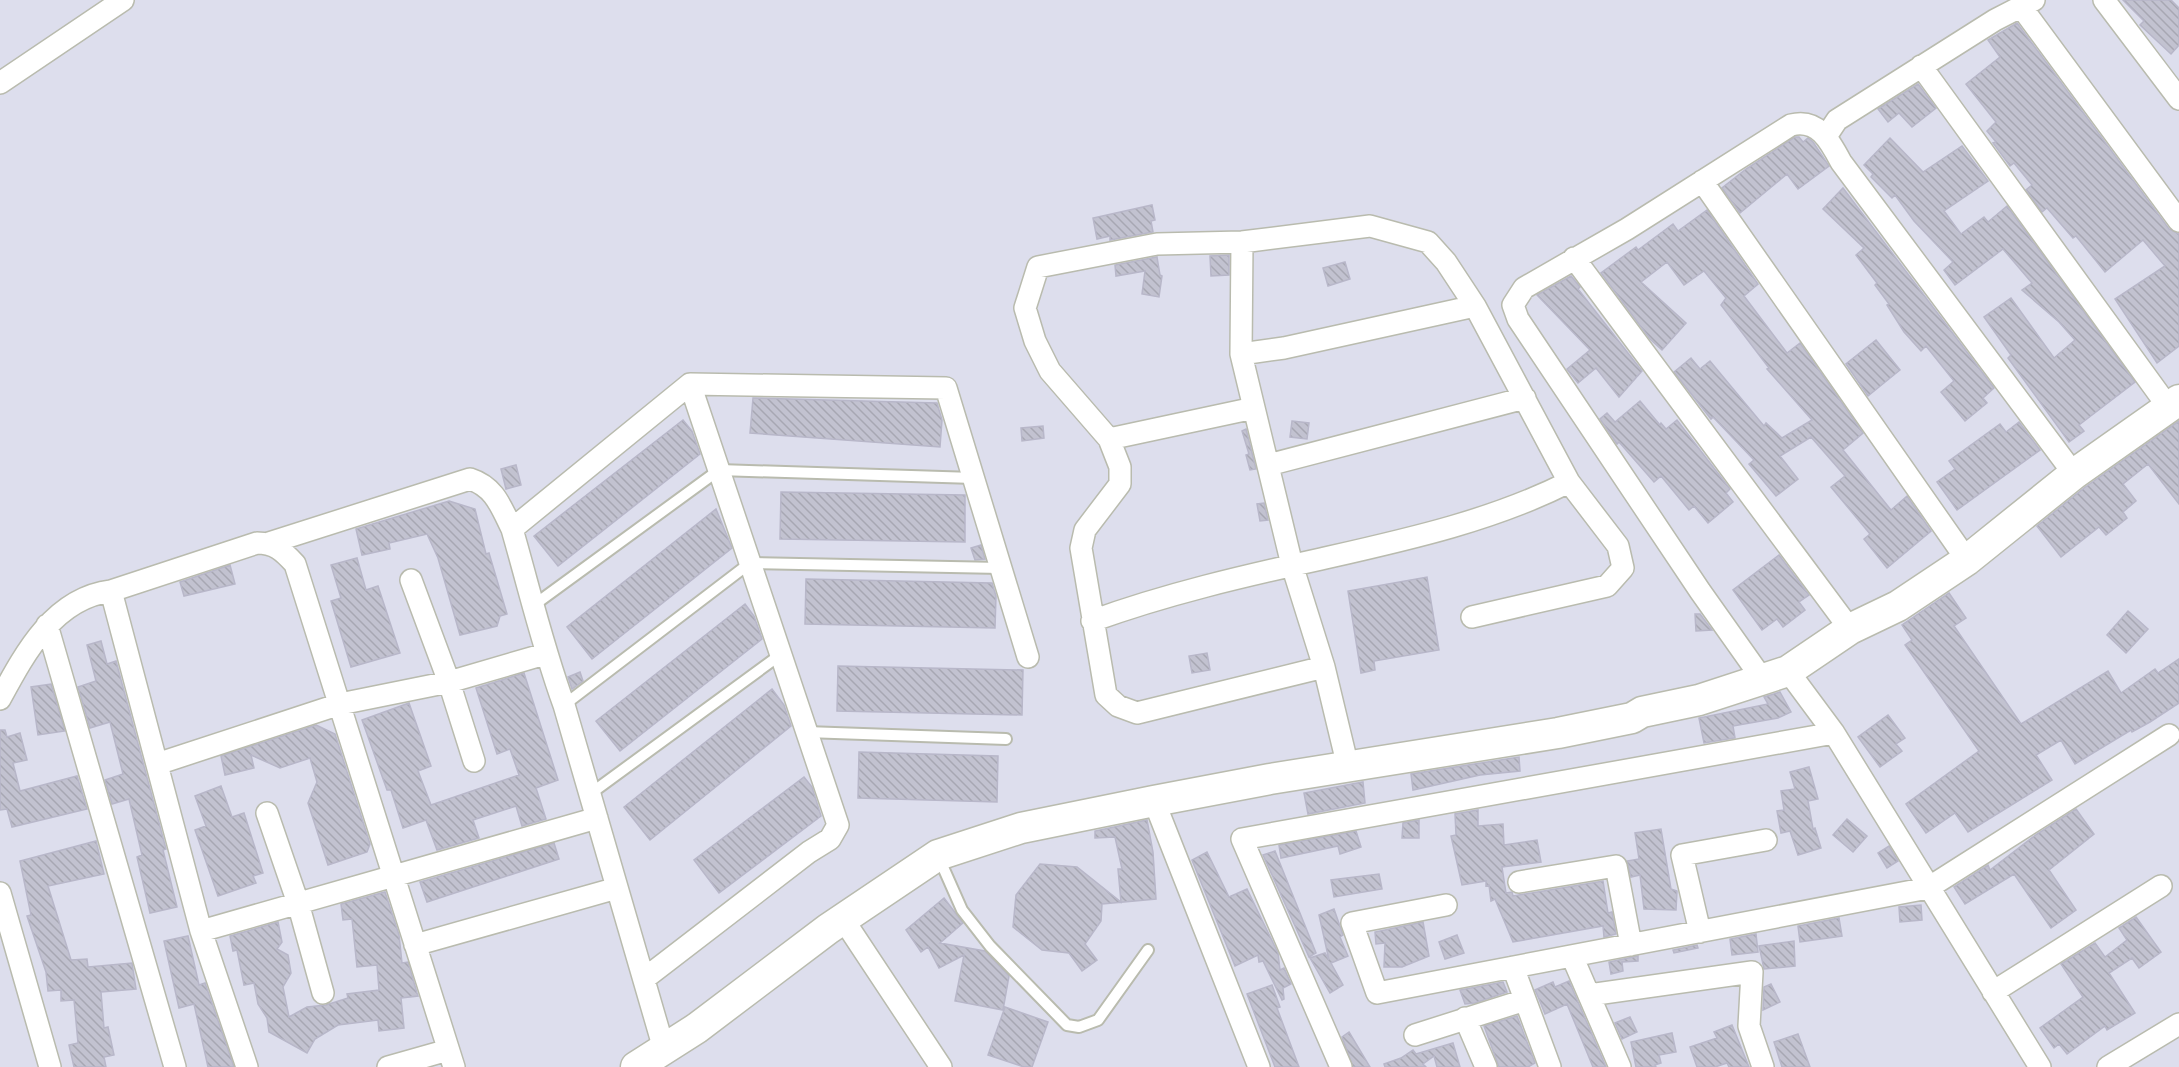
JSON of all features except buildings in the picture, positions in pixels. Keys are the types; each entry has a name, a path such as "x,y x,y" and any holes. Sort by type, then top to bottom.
{"main road":[{"path":"636,1067 697,1028 843,919 938,855 1021,828 1154,801 1611,722 1776,675 1850,629 1898,606 1967,560 2074,474 2174,404"}],"street":[{"path":"0,83 123,0"},
{"path":"2104,0 2179,99"},
{"path":"1827,135 1837,120 2007,12 2028,4 2179,221"},
{"path":"1921,66 2174,404"},
{"path":"2040,1067 1834,733 1776,675 1700,591 1518,319 1513,305 1524,288 1627,229 1791,125 1801,122 1827,135 1841,162 2074,474"},
{"path":"1702,181 1967,560"},
{"path":"1323,667 1137,713 1118,706 1106,695 1081,548 1085,530 1120,484 1120,467 1109,439 1050,371 1035,341 1025,308 1038,267 1157,244 1242,242 1370,226 1428,242 1446,262 1475,306 1569,482 1618,546 1623,568 1607,586 1472,617"},
{"path":"1242,242 1241,354 1292,566 1323,667 1348,767"},
{"path":"1574,258 1850,629"},
{"path":"1241,354 1284,348 1475,306"},
{"path":"644,979 809,852 830,839 838,825 690,384"},
{"path":"512,529 690,384 946,388 1028,657"},
{"path":"1268,465 1525,398"},
{"path":"1109,439 1254,408"},
{"path":"0,699 16,669 47,625 69,606 94,593 111,591 257,543 269,543 470,479 482,483 493,491 512,529 534,605 545,654 564,705 664,1049"},
{"path":"1092,621 1149,600 1426,535 1540,497 1569,482"},
{"path":"269,543 283,551 294,564 451,1059 388,1067"},
{"path":"411,580 449,682 474,760"},
{"path":"111,591 201,931 247,1067"},
{"path":"47,625 175,1067"},
{"path":"157,764 340,704 449,682 545,654"},
{"path":"1341,1067 1242,839 1834,733"},
{"path":"1446,905 1352,923 1377,993 1928,888 2169,735"},
{"path":"1154,801 1259,1067"},
{"path":"267,813 298,903 323,993"},
{"path":"201,931 597,818"},
{"path":"1700,932 1682,855 1766,840"},
{"path":"1520,882 1616,866 1631,945"},
{"path":"1993,992 2161,886"},
{"path":"415,945 617,888"},
{"path":"0,893 50,1067"},
{"path":"843,919 941,1067"},
{"path":"1572,956 1620,1067"},
{"path":"1513,967 1550,1067"},
{"path":"1589,995 1752,972 1749,1026 1763,1067"},
{"path":"1414,1035 1525,1000"},
{"path":"1465,1018 1486,1067"},
{"path":"2108,1067 2179,1024"}],"lane":[{"path":"534,605 719,470 974,478"},
{"path":"564,705 750,563 1001,568"},
{"path":"590,794 780,655"},
{"path":"806,732 1006,739"},
{"path":"938,855 962,910 990,946 1067,1025 1079,1027 1098,1020 1148,950"}]}
